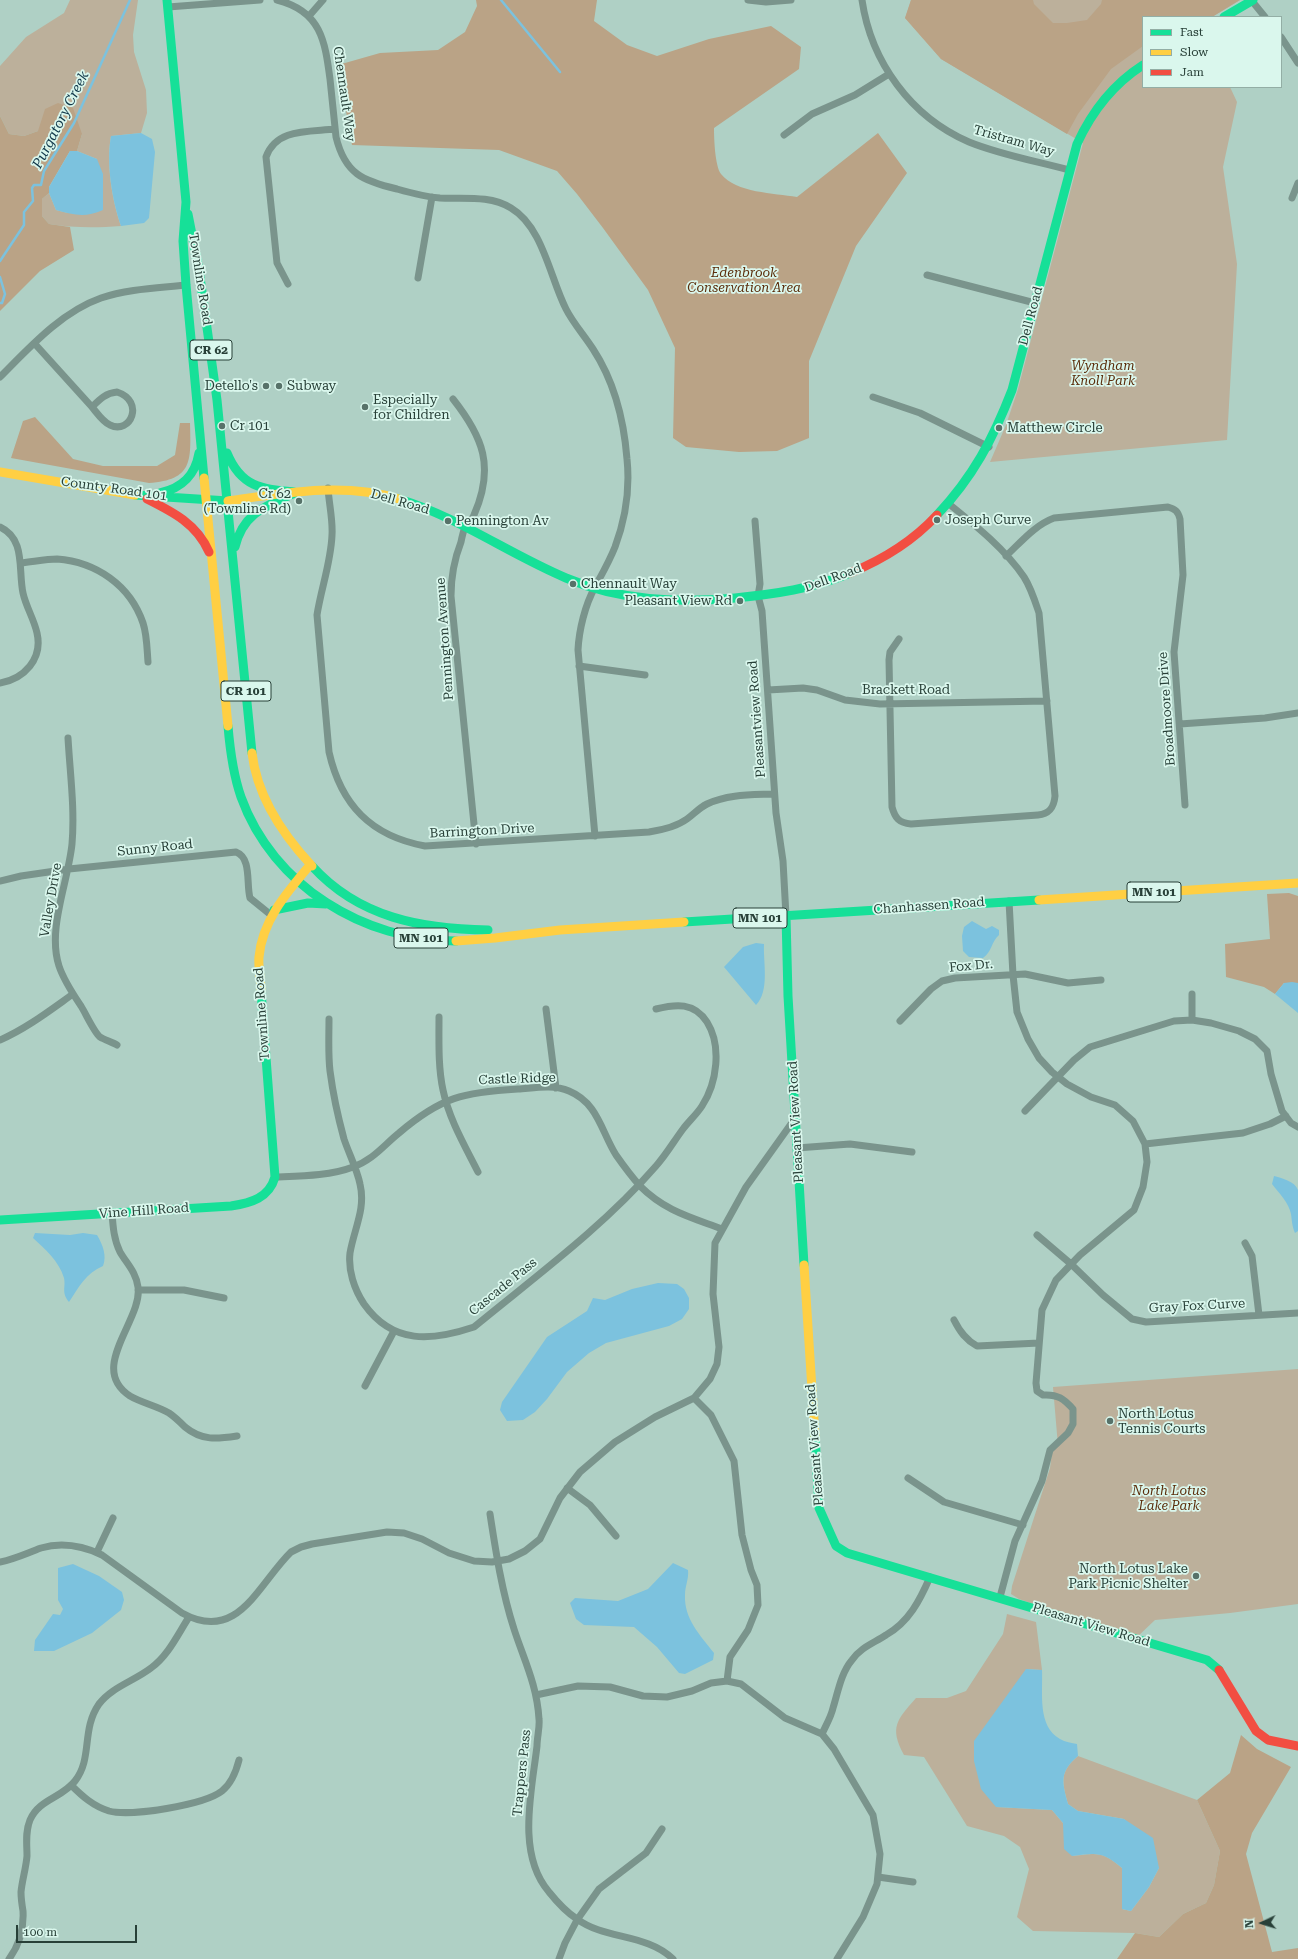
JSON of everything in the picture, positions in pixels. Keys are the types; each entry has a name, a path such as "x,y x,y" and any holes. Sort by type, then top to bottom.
{"main road":[{"path":"1226,16 1252,0"},
{"name":"Townline Road","path":"168,3 186,202 195,242 222,437 228,500"},
{"name":"Dell Road","path":"228,500 328,488 389,496 426,509 563,576 594,588 642,600 671,602 758,596 801,590 854,572 913,538 949,504 964,486 989,446 1002,421 1012,390 1069,170 1082,131 1096,108 1121,80 1142,66"},
{"name":"Townline Road","path":"186,202 183,241 206,500"},
{"path":"222,437 234,470 243,479 258,488 296,493"},
{"path":"141,496 172,491 187,481 196,466 201,439"},
{"name":"County Road 101","path":"0,472 141,496 228,500"},
{"path":"234,570 236,545 239,533 247,518 261,509 296,493"},
{"name":"CR 101","path":"141,496 173,512 188,522 207,546 212,565"},
{"name":"CR 101","path":"206,500 230,746 234,771 242,798 259,833 270,850 296,881"},
{"name":"CR 101","path":"228,500 252,750 257,778 282,829 297,853 310,865"},
{"name":"Townline Road","path":"276,1177 258,970 262,936 273,912 310,865"},
{"name":"MN 101","path":"310,865 341,892 364,906 380,914 407,922 447,929 560,930"},
{"name":"MN 101","path":"296,881 327,904 372,928 395,934 430,940 463,940 560,930"},
{"name":"Chanhassen Road","path":"560,930 1298,883"},
{"path":"273,912 308,902 327,904"},
{"name":"Pleasant View Road","path":"786,916 788,996 819,1508 824,1523 836,1546 847,1553 1207,1660 1224,1676 1256,1731 1268,1740 1298,1746"},
{"name":"Vine Hill Road","path":"0,1220 244,1204 266,1195 271,1189 276,1177"}],"street":[{"path":"168,3 260,0"},
{"name":"Chennault Way","path":"278,0 299,8 309,16 323,37 335,129 340,150 345,162 365,180 432,197 484,199 498,202 511,208 522,217 531,228 544,253 566,310 594,350 618,403 628,461 627,491 623,519 615,547 602,576 594,588 579,634 579,666 595,836"},
{"path":"309,16 323,0"},
{"path":"748,0 766,2 791,0"},
{"name":"Tristram Way","path":"862,0 871,38 889,74 909,100 927,117 947,131 969,142 992,150 1069,170"},
{"path":"1252,0 1264,16"},
{"path":"1282,39 1298,63"},
{"path":"784,136 812,114 855,95 889,74"},
{"path":"288,284 277,263 266,157 274,142 281,137 290,134 335,129"},
{"path":"1292,198 1298,183"},
{"path":"418,278 432,197"},
{"path":"927,275 1035,303"},
{"path":"0,377 68,315 100,298 118,293 186,285"},
{"path":"35,344 103,420 109,425 116,427 123,426 133,414 131,400 125,394 117,392 109,393 102,397 92,407"},
{"path":"873,397 940,422 989,446"},
{"name":"Pennington Avenue","path":"453,399 476,431 484,463 481,497 473,517 465,528 454,558 451,577 451,596 476,844"},
{"name":"Barrington Drive","path":"328,488 332,535 330,557 317,616 329,752 333,770 340,787 349,802 374,828 407,843 425,846 595,836 662,830 686,820 706,804 717,800 731,797 774,794"},
{"path":"899,639 890,652 892,807 898,819 904,823 911,824 1038,816 1051,810 1055,796 1039,613 1033,595 1024,578 1006,556 949,504"},
{"name":"Broadmoore Drive","path":"1006,556 1035,528 1054,518 1168,507 1179,513 1183,554 1183,575 1174,652 1185,805"},
{"name":"Pleasantview Road","path":"755,521 760,584 758,596 762,611 774,794 783,861 786,916"},
{"path":"0,527 10,535 20,554 23,593 35,624 38,647 29,667 21,675 11,681 0,683"},
{"path":"21,563 55,559 72,561 88,565 117,583 137,609 143,624 148,662"},
{"path":"579,666 646,675"},
{"name":"Brackett Road","path":"768,690 804,688 863,703 890,704 1047,701"},
{"path":"1180,724 1265,718 1298,713"},
{"name":"Valley Drive","path":"68,738 73,815 69,869 55,938 59,967 73,994 100,1037 117,1045"},
{"name":"Sunny Road","path":"0,881 21,876 69,869 236,852 242,855 246,862 250,898 273,912"},
{"path":"1000,1598 1015,1541 1042,1481 1050,1450 1068,1433 1073,1424 1073,1409 1063,1398 1051,1394 1043,1395 1037,1391 1042,1310 1056,1280 1071,1264 1134,1210 1143,1187 1147,1162 1145,1144 1132,1121 1116,1105 1091,1097 1059,1077 1039,1058 1028,1039 1017,1012 1013,974 1009,901"},
{"name":"Fox Dr.","path":"900,1021 931,989 942,981 955,978 1025,974 1068,983 1102,980"},
{"path":"0,1040 17,1033 73,994"},
{"path":"1192,994 1192,1020"},
{"name":"Cascade Pass","path":"329,1019 330,1069 336,1108 353,1167 360,1184 362,1198 358,1223 350,1252 351,1275 358,1296 372,1315 388,1328 405,1335 429,1338 453,1334 474,1327 588,1232 639,1185 657,1165 702,1106 710,1088 714,1073 715,1048 713,1035 701,1014 690,1006 675,1004 656,1008"},
{"path":"546,1009 556,1088"},
{"path":"439,1017 439,1048 443,1090 463,1142 478,1172"},
{"path":"1025,1111 1074,1060 1090,1047 1174,1021 1192,1020 1225,1027 1255,1039 1267,1052 1276,1096 1286,1116 1298,1127"},
{"name":"Castle Ridge","path":"276,1177 327,1173 353,1167 375,1156 428,1109 470,1092 556,1088 567,1090 581,1097 593,1109 616,1154 639,1185 667,1208 722,1229"},
{"path":"1145,1144 1243,1133 1270,1124 1286,1116"},
{"path":"0,1562 10,1560 42,1548 57,1545 73,1545 97,1552 189,1617 205,1621 218,1621 241,1612 291,1552 301,1546 387,1532 404,1533 422,1539 449,1553 474,1561 498,1561 509,1559 525,1551 540,1539 560,1498 580,1472 615,1442 655,1418 694,1398 710,1379 717,1364 719,1347 713,1294 715,1243 746,1187 796,1118"},
{"path":"797,1148 850,1144 912,1152"},
{"path":"112,1213 115,1240 119,1250 136,1276 138,1290 135,1305 114,1361 114,1372 119,1385 130,1396 156,1406 171,1414 192,1433 212,1439 237,1436"},
{"name":"Gray Fox Curve","path":"1037,1235 1071,1264 1103,1295 1132,1319 1146,1322 1298,1313"},
{"path":"1245,1243 1252,1256 1259,1315"},
{"path":"138,1290 184,1290 224,1298"},
{"path":"954,1320 962,1334 969,1342 977,1346 1039,1343"},
{"path":"365,1386 394,1331"},
{"path":"694,1398 711,1415 734,1461 742,1536 751,1570 757,1585 758,1604 748,1630 730,1657 727,1681"},
{"path":"908,1478 944,1502 1023,1525"},
{"path":"567,1488 590,1505 616,1536"},
{"name":"Trappers Pass","path":"490,1514 503,1593 514,1631 529,1668 536,1695 539,1720 530,1796 529,1825 530,1850 538,1874 547,1890 577,1920 598,1929 649,1943 673,1959"},
{"path":"97,1552 113,1518"},
{"path":"822,1734 833,1710 841,1681 851,1660 862,1649 887,1635 903,1622 918,1602 930,1577"},
{"path":"9,1959 20,1940 23,1925 21,1894 27,1858 27,1831 30,1820 37,1809 45,1801 71,1785 82,1770 86,1758 87,1731 92,1716 99,1704 109,1693 153,1667 165,1654 189,1617"},
{"path":"536,1695 578,1686 610,1687 643,1696 667,1697 711,1683 727,1681 741,1684 785,1718 822,1734 834,1749 874,1815 880,1854 877,1884 864,1917 837,1959"},
{"path":"71,1785 95,1806 109,1811 125,1814 140,1813 212,1798 222,1791 230,1782 236,1772 239,1760"},
{"path":"559,1959 565,1943 577,1920 599,1889 646,1853 662,1829"},
{"path":"878,1877 913,1882"}],"green space":[{"path":"70,0 138,0 133,35 134,52 146,90 147,113 141,133 111,136 109,158 111,182 121,226 85,227 49,224 42,216 42,199 49,193 56,210 68,213 97,159 77,151 82,134 38,131 24,136 9,134 0,116 0,66 26,37 64,13"},
{"name":"Edenbrook Conservation Area","path":"476,0 597,0 594,21 627,45 657,56 709,39 771,26 801,47 799,69 714,128 715,152 717,165 721,174 736,185 746,189 797,197 878,133 907,173 856,246 809,361 809,438 777,451 739,452 686,447 673,438 675,348 648,290 577,194 557,171 499,150 352,145 338,65 380,53 438,50 465,32 477,6"},
{"name":"Wyndham Knoll Park","path":"911,0 1240,0 1214,16 1142,16 1142,88 1230,88 1237,102 1223,167 1237,264 1227,440 990,462 1006,425 1018,389 1083,143 941,59 905,18"},
{"path":"911,0 1033,0 1034,4 1053,23 1067,23 1087,20 1101,4 1102,0 1240,0 1214,16 1142,16 1142,47 1111,69 1078,114 1067,134 941,59 905,18"},
{"path":"58,103 73,108 82,134 77,151 70,151 49,187 49,193 42,199 42,216 49,224 70,227 74,250 40,271 0,311 0,116 9,134 24,136 38,131 45,109"},
{"path":"35,417 73,459 103,466 157,466 175,455 180,423 190,423 189,458 182,473 174,478 149,483 11,458 23,421"},
{"path":"1289,893 1298,896 1298,983 1284,983 1275,994 1264,987 1226,977 1225,944 1270,939 1267,894"},
{"name":"North Lotus Lake Park","path":"1298,1369 1298,1604 1230,1613 1155,1620 1135,1639 1019,1599 1011,1594 1012,1586 1050,1468 1052,1452 1058,1446 1053,1387"},
{"path":"1007,1614 1036,1622 1042,1670 1026,1669 996,1807 1052,1810 1063,1823 1073,1856 1099,1854 1115,1862 1122,1868 1122,1909 1131,1911 1149,1887 1159,1868 1124,1819 1078,1811 1068,1804 1064,1789 1065,1772 1078,1756 1197,1800 1220,1851 1214,1885 1206,1903 1183,1914 1159,1937 1135,1933 1033,1931 1017,1917 1029,1869 1020,1847 1004,1836 967,1826 924,1757 904,1755 899,1745 896,1730 897,1724 904,1712 916,1698 947,1698 966,1691 1003,1634"},
{"path":"1241,1735 1257,1749 1291,1767 1252,1833 1246,1854 1272,1952 1298,1948 1298,1959 1117,1959 1135,1933 1159,1937 1183,1914 1206,1903 1214,1885 1220,1851 1197,1800 1230,1773"}],"water":[{"path":"141,133 152,139 155,152 149,218 144,223 121,226 115,205 111,181 109,158 111,136"},
{"path":"70,151 77,151 97,159 103,174 103,210 97,213 80,215 56,210 49,193 49,187"},
{"path":"972,921 986,929 992,926 999,930 999,935 986,956 983,958 969,957 963,951 962,936 964,927"},
{"path":"756,943 764,944 765,976 763,992 756,1005 724,967 743,947"},
{"path":"1284,983 1298,983 1298,1013 1275,994"},
{"path":"1274,1176 1291,1182 1298,1190 1298,1231 1295,1233 1290,1210 1272,1184"},
{"path":"35,1233 70,1235 83,1233 97,1235 103,1247 105,1258 103,1266 92,1272 87,1277 69,1302 64,1293 64,1278 62,1272 51,1256 33,1238"},
{"path":"658,1283 677,1284 684,1289 689,1298 689,1309 682,1319 669,1326 606,1343 589,1353 567,1372 547,1399 535,1412 523,1420 507,1421 500,1410 502,1402 547,1337 587,1311 593,1298 605,1300 632,1289"},
{"path":"673,1563 688,1570 685,1595 687,1612 698,1633 714,1653 713,1660 685,1674 679,1673 657,1647 634,1627 584,1625 576,1619 570,1603 575,1598 618,1601 648,1589"},
{"path":"73,1564 99,1576 122,1592 124,1600 121,1610 92,1633 54,1651 34,1651 35,1640 53,1614 60,1615 63,1609 58,1600 58,1568"},
{"path":"1026,1669 1042,1670 1042,1699 1044,1718 1048,1726 1060,1739 1077,1744 1078,1756 1068,1767 1064,1778 1064,1789 1068,1804 1078,1811 1124,1819 1153,1838 1159,1868 1149,1887 1131,1911 1122,1909 1122,1868 1115,1862 1099,1854 1072,1856 1064,1849 1063,1823 1052,1810 996,1807 981,1789 974,1761 974,1741"}],"waterway":[{"name":"Purgatory Creek","path":"0,261 24,225 24,212 33,201 32,188 34,185 41,185 44,171 74,123 130,0"},
{"path":"501,0 560,72"},
{"name":"Purgatory Creek","path":"0,277 5,294 2,303 0,303"}],"traffic: fast":[{"path":"167,0 186,202 183,241 204,478"},
{"path":"1226,16 1253,0"},
{"path":"937,515 950,501 972,472 997,425 1012,390 1077,144 1096,110 1112,90 1142,66"},
{"path":"188,214 199,270 217,400 252,753"},
{"path":"160,493 175,488 186,480 194,468 199,453"},
{"path":"227,453 239,473 253,484 272,489 294,492"},
{"path":"235,547 239,535 250,518 265,507 295,493"},
{"path":"135,495 228,501"},
{"path":"399,499 442,516 566,578 586,586 628,596 670,600 713,600 764,595 807,587 836,579 850,573"},
{"path":"228,726 232,762 241,797 256,829 275,857 299,882 326,902 356,919 388,931 422,938 456,941"},
{"path":"312,866 330,884 350,898 371,909 416,923 439,927 488,930"},
{"path":"684,922 1039,900"},
{"path":"274,910 308,903 326,904"},
{"path":"786,916 788,996 804,1265"},
{"path":"0,1220 231,1206 252,1201 264,1195 275,1177 261,991"},
{"path":"815,1436 819,1508 836,1546 847,1553 1207,1660 1219,1670"}],"traffic: slow":[{"path":"0,472 135,495"},
{"path":"204,478 228,726"},
{"path":"228,501 292,492 335,490 357,491 399,499"},
{"path":"252,753 259,784 273,814 291,841 312,866"},
{"path":"261,991 259,957 265,931 270,919 285,896 310,865"},
{"path":"1039,900 1298,883"},
{"path":"456,941 560,930 684,922"},
{"path":"804,1265 815,1436"}],"traffic: jam":[{"path":"147,499 175,514 191,526 204,542 209,552"},
{"path":"850,573 874,562 896,549 918,533 937,515"},
{"path":"1219,1670 1256,1731 1268,1740 1298,1746"}],"place":[{"name":"Detello's","path":"266,386"},
{"name":"Subway","path":"279,386"},
{"name":"Especially for Children","path":"365,407"},
{"name":"Cr 101","path":"222,426"},
{"name":"Matthew Circle","path":"999,428"},
{"name":"Cr 62 (Townline Rd)","path":"299,501"},
{"name":"Joseph Curve","path":"937,520"},
{"name":"Pennington Av","path":"448,521"},
{"name":"Chennault Way","path":"573,584"},
{"name":"Pleasant View Rd","path":"740,601"},
{"name":"North Lotus Tennis Courts","path":"1110,1421"},
{"name":"North Lotus Lake Park Picnic Shelter","path":"1196,1576"}]}
